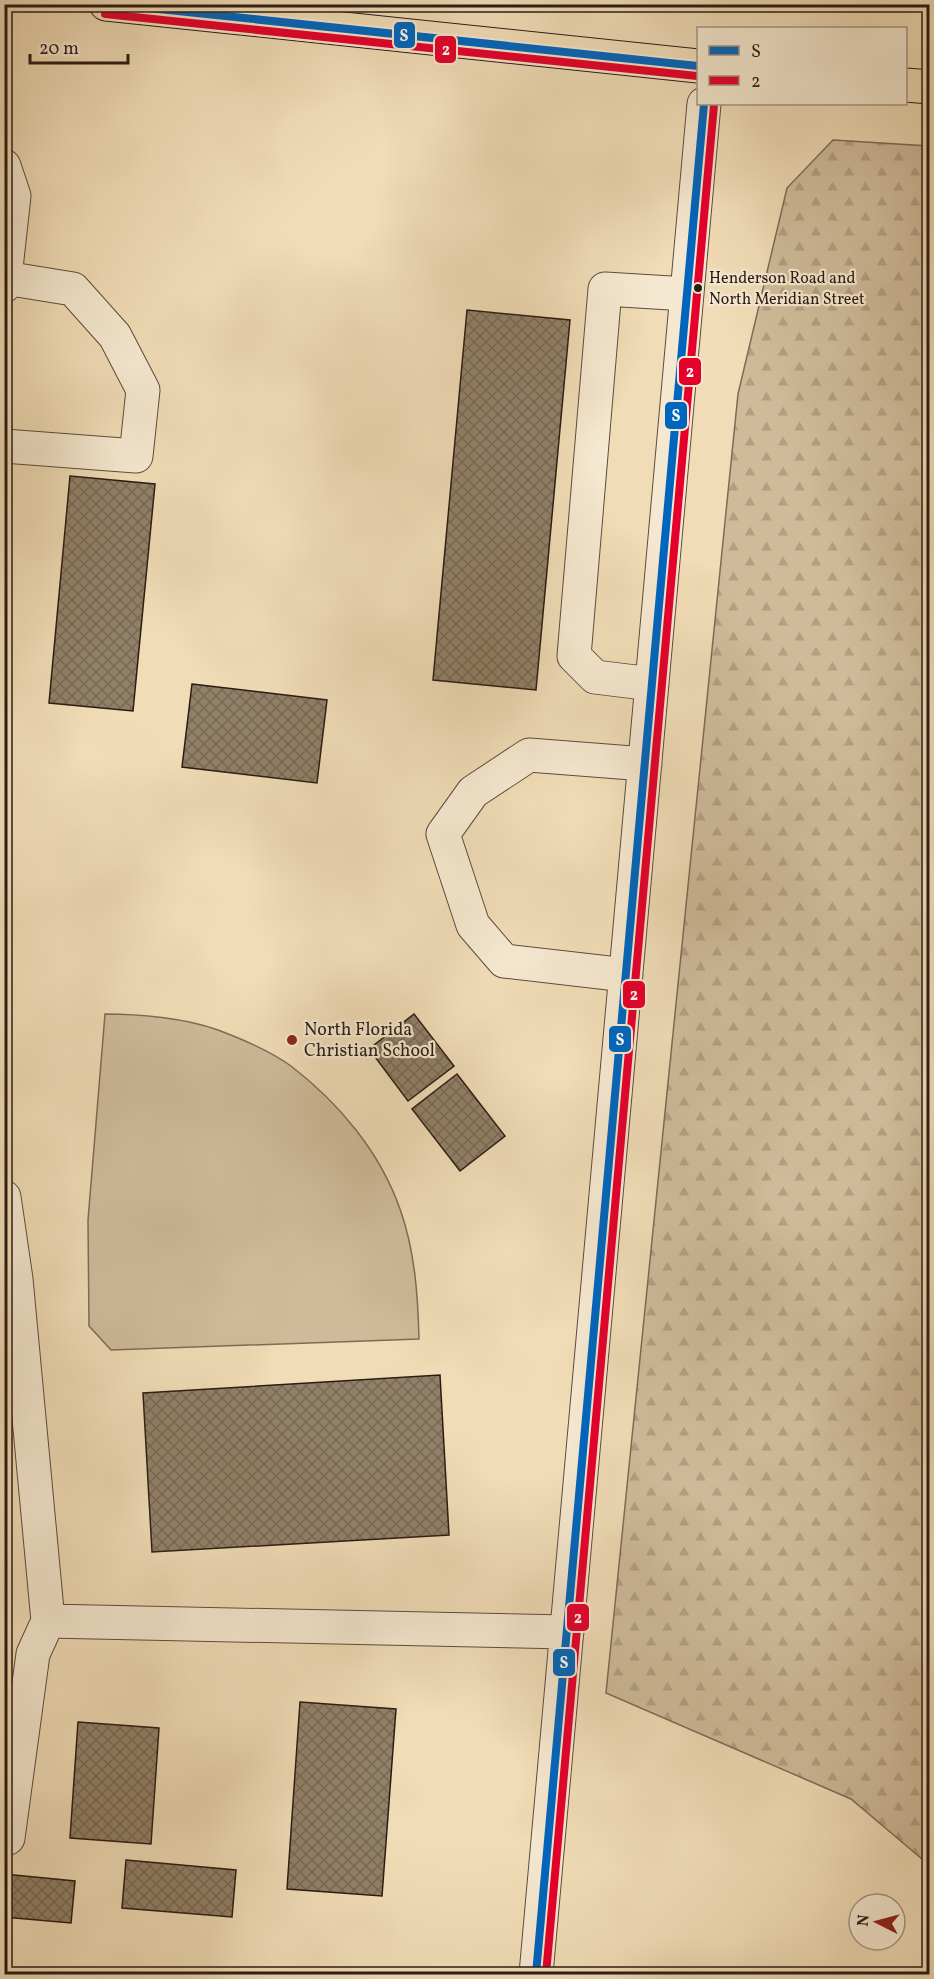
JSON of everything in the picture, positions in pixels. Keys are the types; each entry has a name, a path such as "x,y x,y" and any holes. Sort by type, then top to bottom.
{"main road":[{"path":"106,4 697,66"},
{"path":"907,85 930,87"}],"street":[{"path":"536,1974 704,105"},
{"path":"4,166 14,196 5,282 73,289 115,336 143,390 136,456 4,446"},
{"path":"652,684 595,676 574,656 605,289 687,294"},
{"path":"626,975 504,961 473,925 443,834 473,792 529,755 645,764"},
{"path":"4,1197 16,1279 48,1621 33,1654 8,1838"},
{"path":"48,1621 567,1632"}],"green space":[{"path":"833,140 929,146 929,1865 851,1799 606,1693 738,394 787,188"},
{"path":"105,1014 191,1022 218,1030 256,1046 291,1066 309,1080 341,1112 369,1148 392,1188 400,1209 415,1274 419,1339 111,1350 89,1326 88,1220"}],"building":[{"path":"467,310 570,320 536,690 433,680"},
{"path":"70,476 155,484 133,711 49,703"},
{"path":"192,684 327,700 317,783 182,767"},
{"path":"414,1014 454,1066 408,1101 369,1049"},
{"path":"457,1074 505,1136 460,1171 412,1109"},
{"path":"440,1375 449,1535 152,1552 143,1393"},
{"path":"300,1702 396,1709 382,1896 287,1889"},
{"path":"78,1722 159,1728 151,1844 70,1838"},
{"path":"126,1860 236,1870 232,1917 122,1908"},
{"path":"4,1874 75,1881 71,1923 4,1917"}],"transit line":[{"name":"S","path":"111,4 697,66"},
{"name":"2","path":"105,14 697,76"},
{"name":"S","path":"536,1974 704,105"},
{"name":"2","path":"546,1974 714,105"}],"place":[{"name":"Henderson Road and North Meridian Street","path":"698,288"},
{"name":"North Florida Christian School","path":"292,1040"}]}
